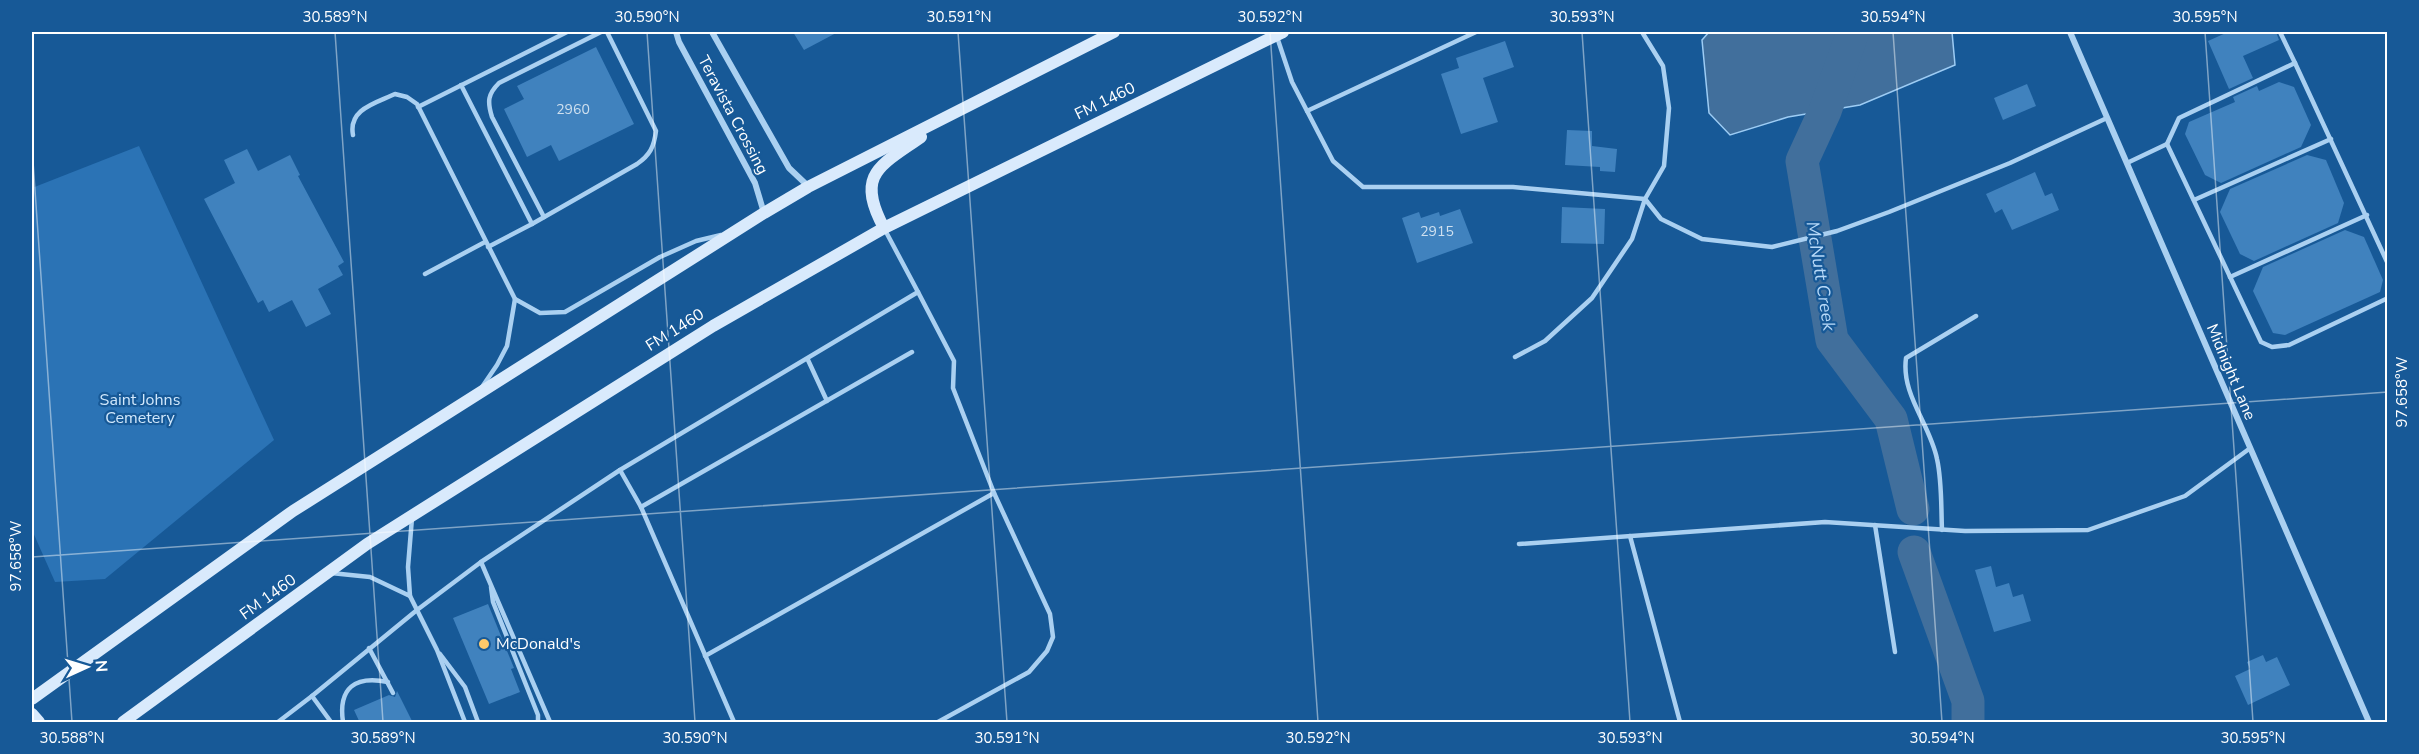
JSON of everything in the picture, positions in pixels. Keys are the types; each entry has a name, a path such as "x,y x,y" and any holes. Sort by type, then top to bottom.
{"main road":[{"path":"32,699 293,511 734,231 808,187 1114,32"},
{"name":"FM 1460","path":"123,723 367,544 713,326 884,228 1280,33"},
{"path":"884,228 872,206 871,183 879,166 957,112"},
{"path":"32,714 39,723"}],"street":[{"name":"Teravista Crossing","path":"676,32 679,42 755,183 764,213"},
{"name":"Teravista Crossing","path":"712,32 789,168 808,187"},
{"name":"Midnight Lane","path":"2070,32 2369,723"}],"lane":[{"path":"418,107 567,32"},
{"path":"544,217 492,117 488,104 490,93 499,83 601,32"},
{"path":"425,274 532,224 647,157 654,146 656,131 607,32"},
{"path":"1307,111 1476,32"},
{"path":"1515,357 1545,341 1592,298 1632,239 1645,199 1664,166 1669,108 1663,66 1642,32"},
{"path":"2280,32 2388,264"},
{"path":"1280,33 1292,82 1333,161 1363,187 1514,187 1645,199 1661,219 1702,239 1772,247 1837,231 2010,163 2107,118"},
{"path":"2127,163 2167,144 2179,118 2295,63"},
{"path":"461,86 532,224"},
{"path":"353,135 351,123 356,113 395,94 407,96 418,107 515,299 540,313 565,312 660,257 696,241 734,231"},
{"path":"2194,200 2331,139"},
{"path":"2167,144 2261,342 2272,347 2289,345 2388,298"},
{"path":"2230,277 2367,215"},
{"path":"884,228 954,361 953,388 994,493 1050,615 1053,637 1047,651 1029,672 938,723"},
{"path":"278,723 285,720 369,648 481,562 620,470 808,360 918,292"},
{"path":"476,394 497,365 507,346 515,299"},
{"path":"1942,530 1938,460 1907,386 1904,371 1906,358 1976,316"},
{"path":"641,507 912,352"},
{"path":"808,360 827,401"},
{"path":"1519,544 1825,522 1942,530 2088,530 2185,496 2249,449"},
{"path":"620,470 641,507 734,723"},
{"path":"705,656 994,493"},
{"path":"412,516 408,567 410,596 437,650 465,723"},
{"path":"1875,525 1895,652"},
{"path":"1630,536 1680,723"},
{"path":"481,562 550,723"},
{"path":"328,573 370,577 410,596"},
{"path":"491,583 492,602 538,715 538,723"},
{"path":"369,648 393,693"},
{"path":"437,650 465,687 478,723"},
{"path":"343,723 343,696 352,685 371,678 388,682"},
{"path":"312,696 331,723"}],"green space":[{"name":"Saint Johns Cemetery","path":"139,146 274,440 105,579 55,582 32,530 32,188"}],"shaded area":[{"path":"1709,32 1952,32 1955,65 1860,105 1788,117 1730,135 1709,113 1702,40"}],"building":[{"path":"793,32 838,32 804,50"},
{"path":"2228,32 2276,32 2279,40 2243,56 2253,78 2229,89 2208,41"},
{"path":"1505,41 1514,67 1483,78 1498,122 1461,134 1441,74 1459,68 1456,58"},
{"path":"596,47 634,124 559,161 551,145 527,157 504,109 524,99 517,86"},
{"path":"2279,82 2294,87 2311,125 2301,147 2221,183 2205,175 2185,134 2189,122 2235,102 2233,97 2257,86 2259,91"},
{"path":"2027,84 2036,106 2003,120 1994,98"},
{"path":"1567,130 1592,131 1592,146 1617,149 1615,172 1600,171 1600,167 1565,165"},
{"path":"247,149 258,171 290,155 300,175 298,176 344,262 338,266 343,275 318,289 331,314 306,327 292,300 269,312 263,300 258,303 204,199 235,183 224,160"},
{"path":"2307,155 2326,160 2344,203 2338,223 2254,261 2240,254 2220,212 2230,189"},
{"path":"2035,172 2045,196 2052,193 2059,210 2012,230 2002,209 1995,213 1986,194"},
{"path":"1562,207 1605,209 1604,244 1561,243"},
{"path":"1460,209 1473,243 1417,263 1402,218 1419,212 1421,218 1439,212 1440,216"},
{"path":"2345,230 2364,237 2383,280 2380,292 2285,335 2273,333 2253,291 2263,267"},
{"path":"1991,566 1996,587 2009,583 2013,597 2023,594 2031,621 1994,632 1975,570"},
{"name":"McDonald's","path":"488,604 514,668 511,669 520,692 489,704 453,618"},
{"path":"2263,655 2266,662 2277,657 2290,685 2248,705 2235,676 2250,669 2247,662"},
{"path":"397,691 413,723 360,723 354,710 389,695 395,697"}],"waterway":[{"name":"McNutt Creek","path":"1853,32 1825,111 1802,161 1832,340 1891,419 1913,509"},
{"name":"McNutt Creek","path":"1914,552 1968,701 1968,722"}],"place":[{"name":"McDonald's","path":"484,644"}]}
